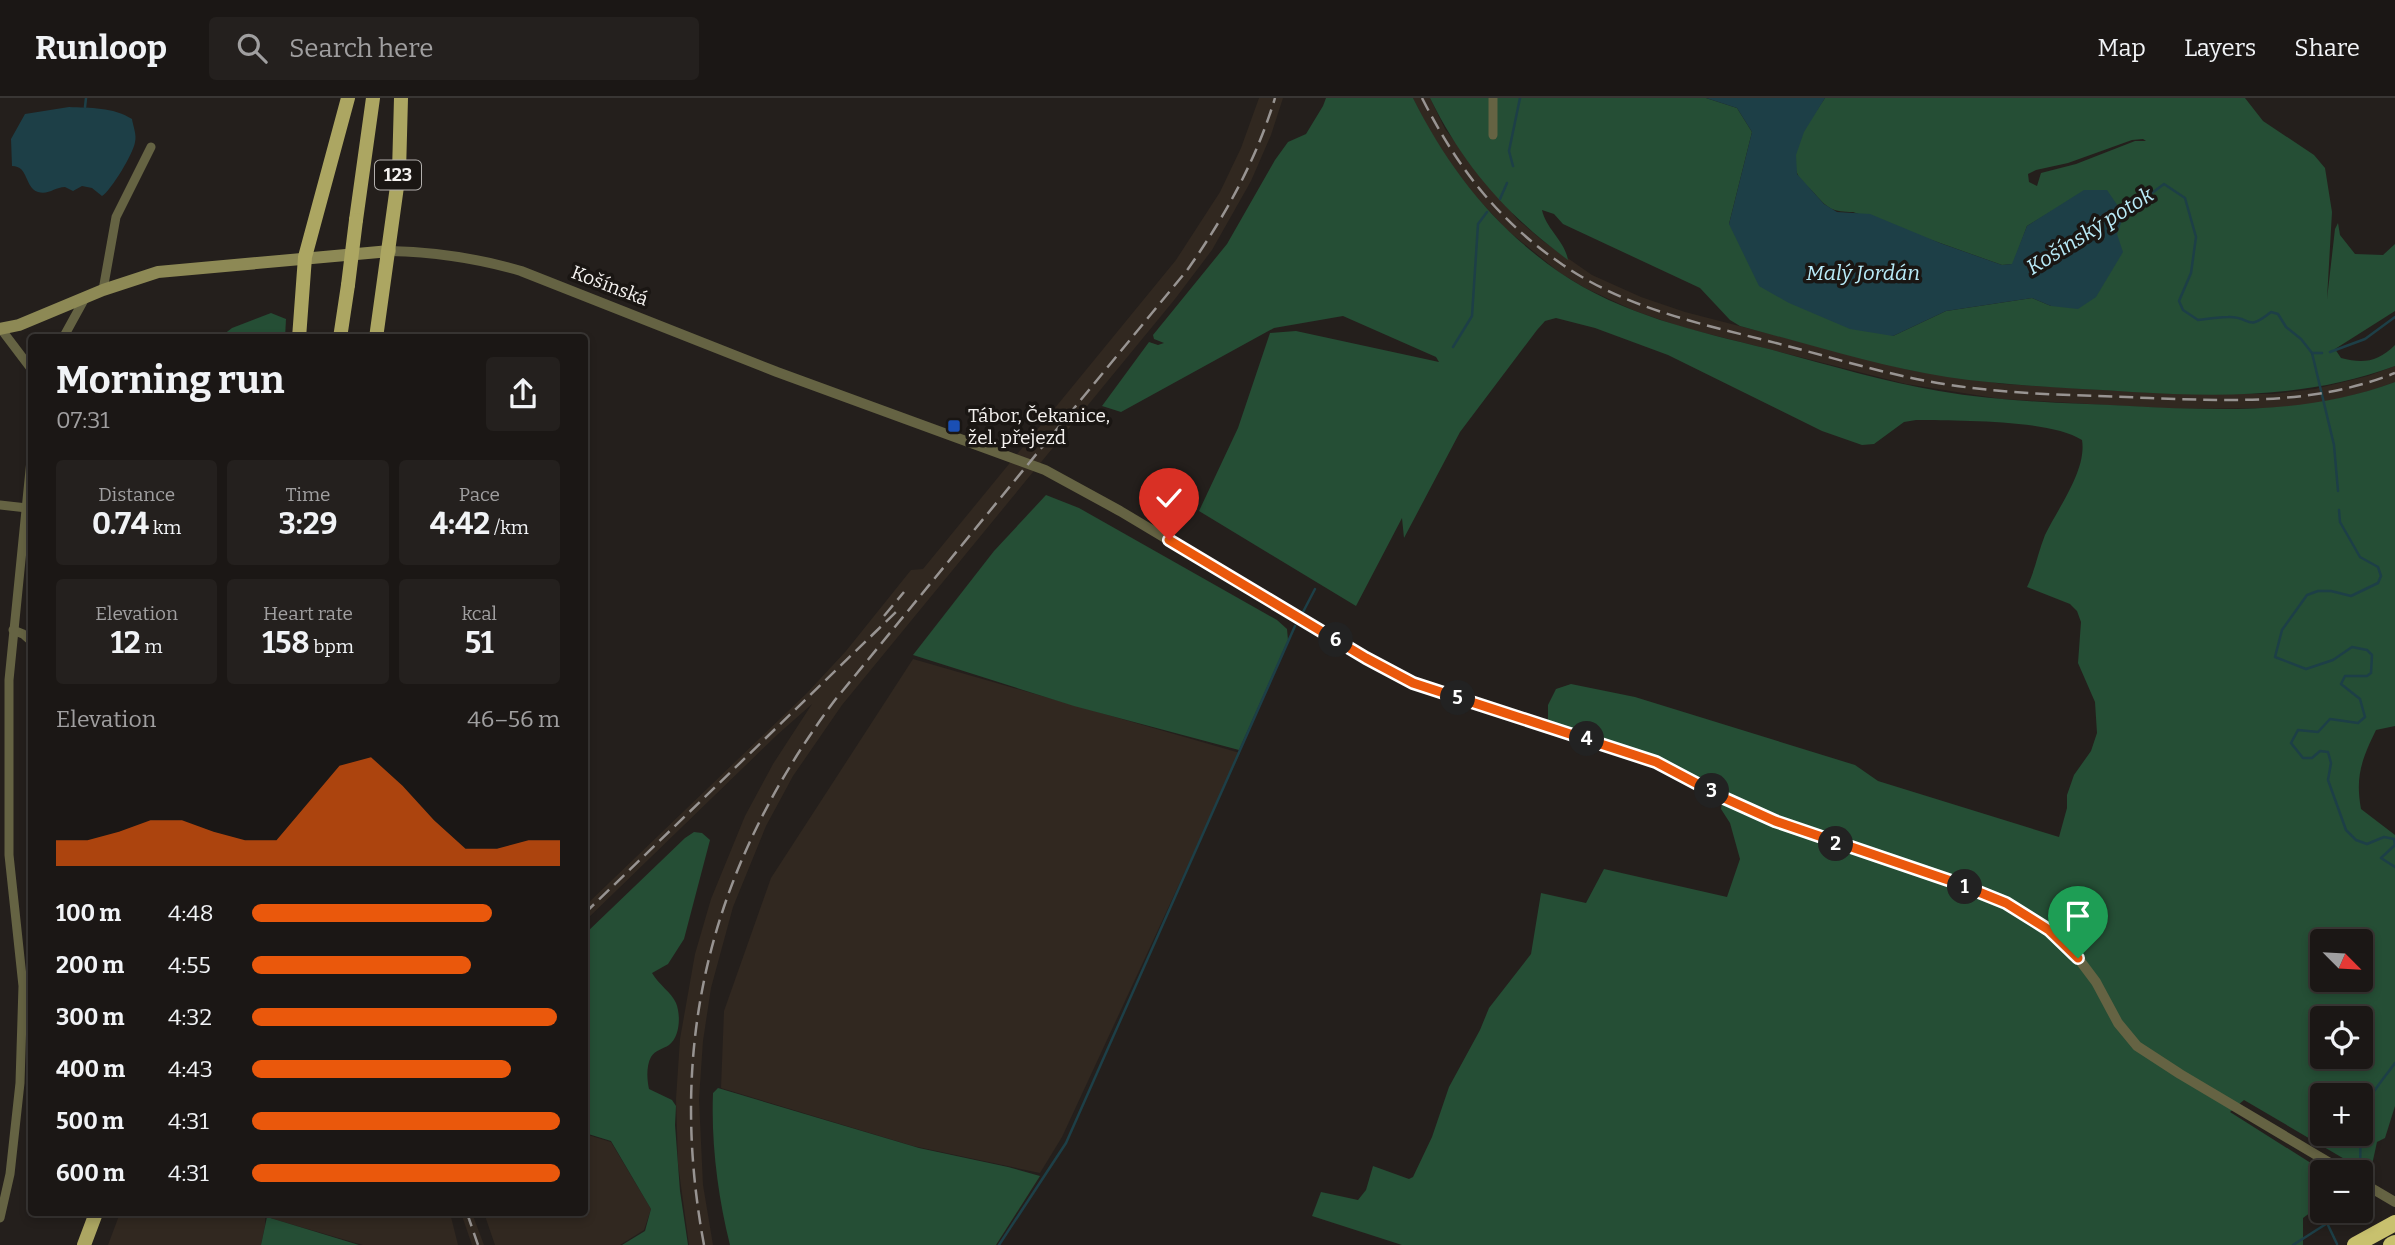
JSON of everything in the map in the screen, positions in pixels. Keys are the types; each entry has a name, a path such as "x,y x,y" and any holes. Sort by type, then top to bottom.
{"highway":[{"path":"2355,1245 2395,1223"}],"main road":[{"path":"299,334 305,257 348,98"},
{"path":"341,334 373,98"},
{"name":"123","path":"390,251 398,172 401,98"},
{"path":"377,334 390,251"},
{"name":"Košínská","path":"1,329 19,325 103,290 158,272 390,251"},
{"path":"84,1245 95,1216"}],"street":[{"path":"1493,98 1493,135"},
{"path":"103,290 116,218 151,147"},
{"name":"Košínská","path":"390,251 436,252 482,259 522,271 777,372 1023,461 1080,488 1366,658 1413,683 1656,762 1775,821 1954,882 2006,903 2049,930 2078,958 2096,982 2118,1023 2137,1046 2323,1160"},
{"path":"65,334 85,298"},
{"path":"1,329 28,365"},
{"path":"0,1217 15,1135 22,1039 20,952 12,895 9,832 9,680 28,496"},
{"path":"0,505 27,508"},
{"path":"13,630 28,638"},
{"path":"2373,1189 2395,1202"}],"shaded area":[{"path":"1259,98 1283,98 1271,135 1251,181 1212,250 1175,299 842,705 793,776 766,826 733,907 711,988 703,1041 699,1099 703,1185 713,1245 689,1245 678,1164 676,1099 680,1039 695,954 711,899 745,816 773,764 812,704 588,918 588,903 807,693 846,651 911,570 923,569 1176,260 1220,192 1241,148"},
{"path":"1413,98 1430,98 1445,129 1517,219 1543,241 1592,275 1641,297 1685,312 1909,370 2003,384 2178,394 2272,394 2315,389 2368,376 2395,366 2395,382 2318,404 2273,408 2177,409 2001,399 1906,384 1681,327 1635,311 1585,288 1560,273 1507,230 1466,186 1448,161"},
{"path":"913,659 1240,753 1062,1137 1040,1173 913,1146 721,1088 724,1011 771,878"},
{"path":"588,1135 611,1142 651,1209 644,1230 620,1245 495,1245 485,1216 588,1216"},
{"path":"119,1216 265,1216 261,1245 108,1245"},
{"path":"270,1216 451,1216 458,1245 363,1245 273,1219"},
{"path":"462,1216 473,1216 484,1245 472,1245"}],"green space":[{"path":"1326,98 1413,98 1457,172 1493,216 1536,254 1583,287 1608,300 1660,320 1918,387 1986,398 2231,409 2330,400 2395,382 2395,726 2376,730 2364,759 2359,787 2361,809 2395,835 2395,1106 2385,1138 2377,1142 2373,1160 2346,1160 2322,1146 2373,1146 2373,1083 2310,1083 2310,1139 2244,1100 2230,1112 2310,1163 2310,1213 2303,1218 2303,1245 1402,1245 1312,1216 1321,1192 1358,1200 1366,1190 1373,1166 1409,1179 1413,1177 1432,1137 1449,1087 1489,1008 1531,954 1541,893 1586,903 1604,869 1727,897 1740,859 1730,823 1721,809 1723,793 1658,758 1548,721 1548,705 1556,689 1571,684 1635,697 1855,765 1878,781 2059,837 2067,808 2067,795 2074,775 2091,751 2097,733 2095,702 2078,663 2081,622 2077,611 2070,604 2027,587 2045,535 2076,476 2082,452 2082,440 2048,428 2002,422 1916,420 1904,422 1874,444 1862,445 1822,431 1668,355 1595,328 1556,318 1545,321 1537,330 1460,432 1404,538 1402,518 1356,606 1199,511 1238,428 1270,333 1296,331 1439,362 1436,357 1343,316 1274,328 1121,412 1102,406 1149,342 1158,345 1164,343 1154,339 1153,335 1227,244 1288,142 1306,134"},
{"path":"1430,98 1706,98 1737,108 1752,132 1729,224 1893,336 1946,311 2032,298 2051,306 2052,211 2027,226 2013,264 2002,265 1853,212 1831,209 1800,179 1795,163 1795,154 1802,134 1825,98 2245,98 2263,121 2314,155 2325,168 2332,212 2327,299 2335,229 2338,223 2340,235 2355,254 2383,255 2395,244 2395,311 2335,349 2341,358 2363,361 2382,355 2395,345 2395,366 2362,377 2298,390 2200,395 1993,383 1947,377 1869,361 1740,326 1730,320 1700,288 1563,224 1554,214 1542,210 1568,260 1506,207 1473,168","holes":["2132,140 2146,141 2135,141 2076,164 2041,173 2037,186 2029,182 2028,174 2036,170 2068,163"]},
{"path":"271,313 286,319 285,334 224,334 232,328"},
{"path":"1046,495 1079,508 1277,620 1287,629 1288,640 1239,750 1074,706 913,655 994,551"},
{"path":"694,832 702,833 710,840 684,939 668,964 652,973 676,1003 679,1019 673,1041 653,1055 647,1073 649,1089 672,1100 676,1106 680,1191 688,1245 622,1245 645,1231 651,1209 611,1141 588,1134 588,931"},
{"path":"718,1088 919,1148 1040,1176 996,1245 730,1245 714,1150 713,1093"},
{"path":"267,1217 359,1245 261,1245"}],"water":[{"name":"Malý Jordán","path":"1706,98 1825,98 1804,132 1796,155 1797,174 1824,204 1837,212 1870,214 2002,265 2012,264 2027,226 2084,190 2107,190 2124,215 2117,234 2123,252 2096,297 2078,309 2051,306 2032,298 1946,311 1893,336 1850,329 1789,303 1759,286 1729,224 1752,132 1737,108"},
{"path":"69,107 109,110 132,119 136,136 134,147 116,179 102,196 92,188 82,186 73,191 65,187 38,192 30,186 21,169 12,166 11,139 25,114"}],"waterway":[{"path":"85,107 86,98"},
{"path":"1513,166 1509,151 1520,98"},
{"path":"1500,199 1507,183"},
{"name":"Košínský potok","path":"2120,217 2164,184 2185,198 2196,237 2191,273 2179,301 2183,310 2198,320 2236,317 2252,323 2271,312 2278,314 2286,327 2301,339 2312,353 2334,445 2338,491"},
{"path":"1453,347 1472,316 1478,224 1487,212"},
{"path":"2330,352 2365,339 2395,317"},
{"path":"2312,353 2322,353"},
{"name":"Košínský potok","path":"2339,510 2340,522 2360,557 2378,567 2381,576 2378,583 2351,596 2331,591 2318,591 2307,595 2282,630 2275,657 2306,669 2333,660 2352,647 2367,650 2372,655 2371,673 2367,676 2345,676 2341,684 2360,699 2365,717 2358,723 2330,719 2318,732 2298,730 2291,743 2303,758 2312,758 2320,751 2328,752 2331,763 2328,780 2346,830 2356,840 2367,844 2384,837 2394,839 2395,845 2381,858 2395,867"},
{"path":"1303,612 1315,589"},
{"path":"999,1245 1066,1143 1295,626"},
{"path":"2360,1160 2363,1113 2375,1090 2395,1063"},
{"path":"2327,1223 2337,1244"},
{"path":"2293,1245 2326,1224"}],"railway":[{"path":"704,1245 694,1170 691,1097 696,1026 709,958 729,891 757,826 792,762 835,700 1188,269 1215,229 1249,166 1275,98"},
{"path":"1422,98 1465,170 1518,230 1587,280 1639,304 1693,322 1901,376 1970,388 2021,392 2181,399 2274,399 2335,391 2395,373"},
{"path":"884,616 904,592"},
{"path":"588,910 896,612"},
{"path":"468,1216 478,1245"}],"place":[{"name":"Tábor, Čekanice, žel. přejezd","path":"954,426"}],"route":[{"path":"1169,540 1366,658 1413,683 1656,762 1724,798 1807,834 1954,882 2006,903 2049,930 2078,958"}]}
